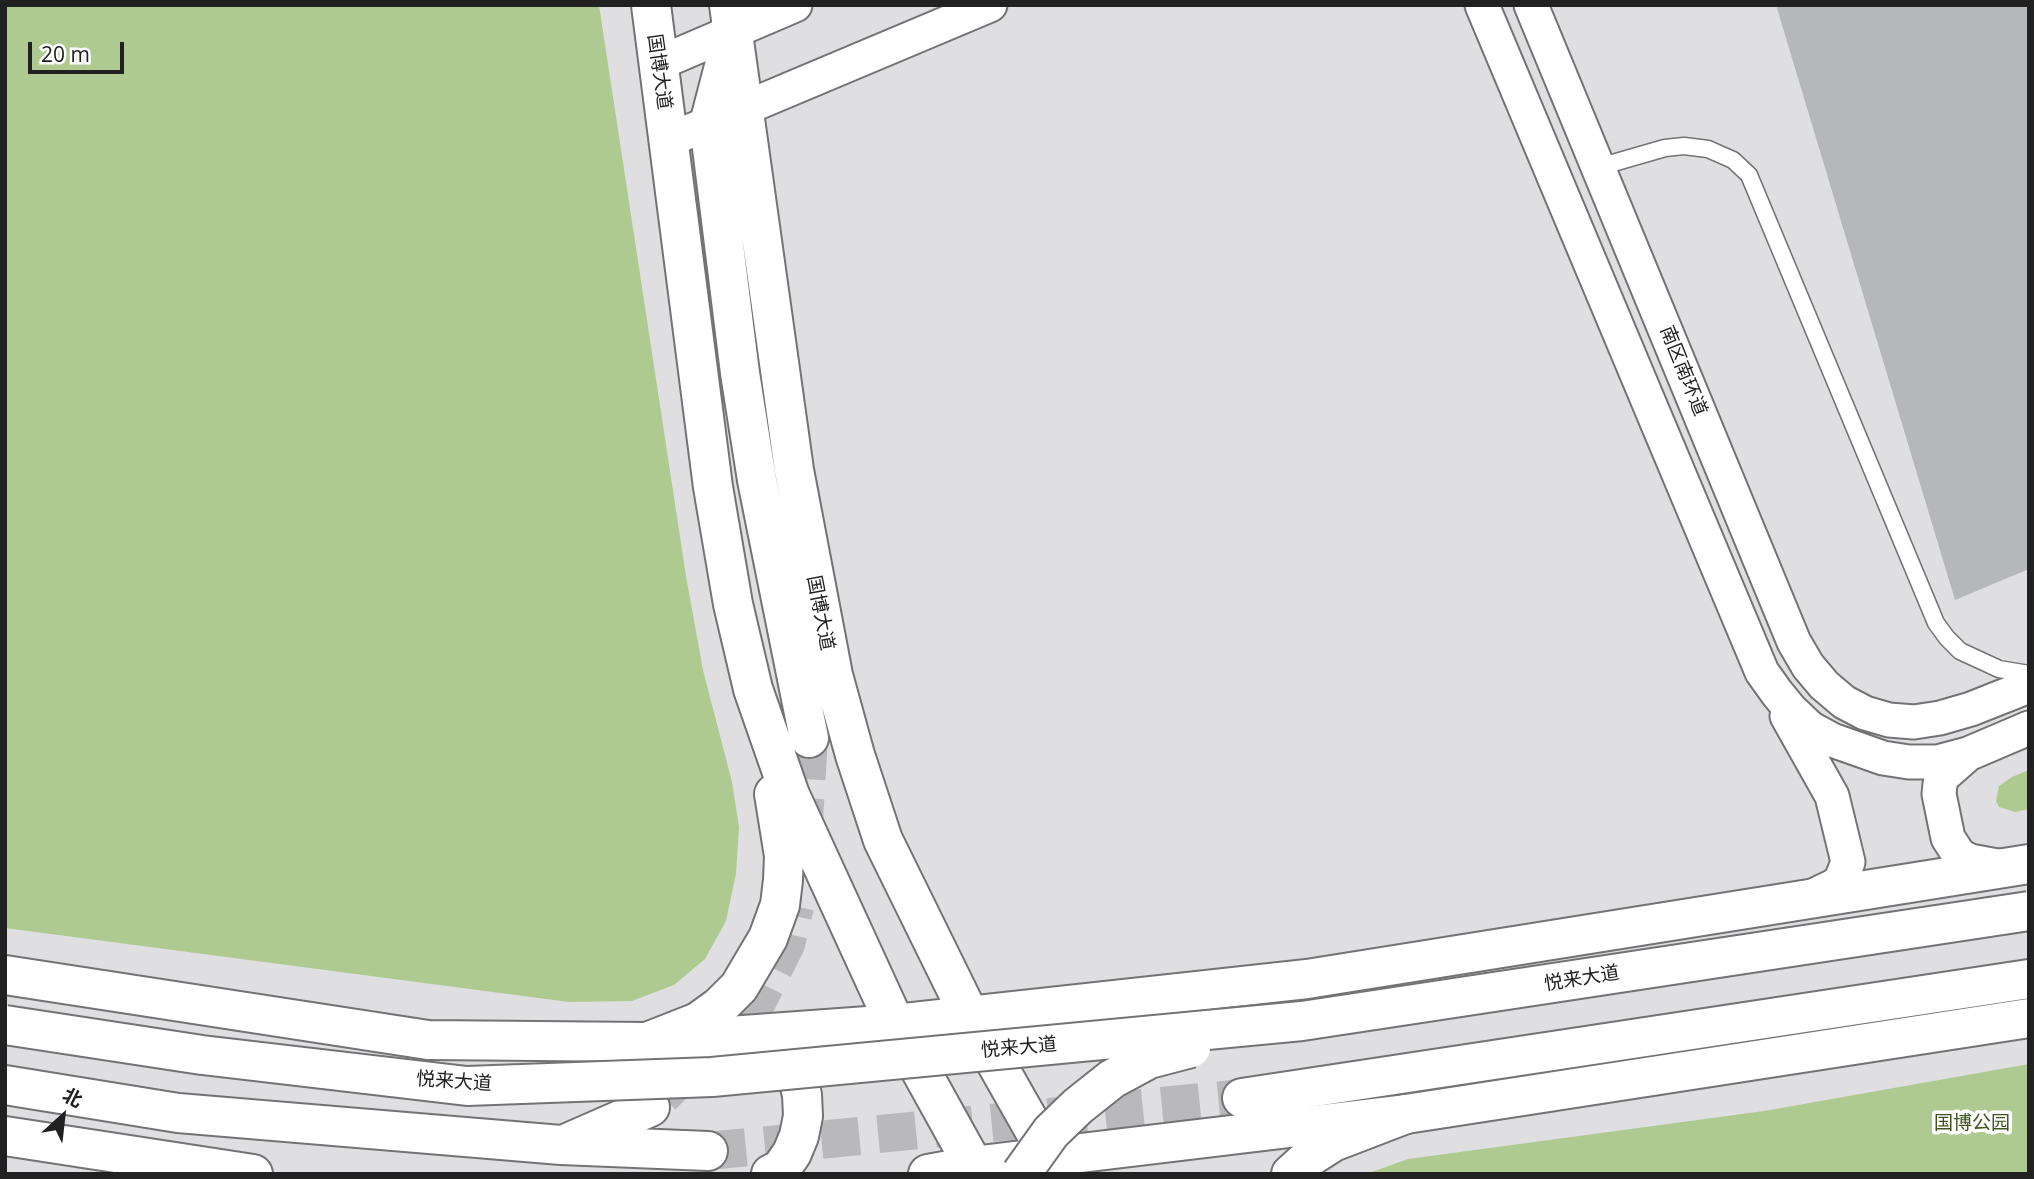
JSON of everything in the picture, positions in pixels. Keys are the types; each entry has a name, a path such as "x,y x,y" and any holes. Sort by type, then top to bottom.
{"main road":[{"name":"国博大道","path":"651,5 713,487 733,604 753,689 790,796 895,1024 975,1170"},
{"name":"国博大道","path":"731,18 794,470 832,675 883,840 1044,1169"},
{"path":"731,18 709,124 740,373 757,480 809,738"},
{"path":"647,1042 698,1022 720,1006 739,987 768,938 780,905 784,856 781,830 753,689"},
{"path":"5,975 428,1040 647,1042 895,1024 1307,979 2017,866"},
{"name":"悦来大道","path":"5,1025 202,1055 467,1086 712,1076 1302,1021 2029,911"},
{"path":"1242,1098 2029,979"},
{"path":"928,1174 1044,1169 2029,1018"},
{"path":"1044,1169 1051,1132 1078,1106 1121,1074 1149,1059 1302,1021"},
{"path":"733,1037 768,1046 784,1057 797,1075 803,1115 799,1136 781,1169 771,1174"},
{"path":"5,1085 178,1113 561,1145 708,1151"},
{"path":"561,1145 650,1107"},
{"path":"1291,1174 1311,1156 1333,1142 1406,1114"},
{"path":"11,1142 253,1174"}],"street":[{"path":"657,64 731,18 796,5"},
{"path":"669,141 990,5"},
{"path":"1482,5 1762,672 1832,796 1848,862 1840,880 1834,886 1804,900"},
{"name":"南区南环道","path":"1531,5 1794,642 1808,666 1824,685 1844,702 1865,713 1889,720 1913,722 1940,718 2029,686"},
{"path":"1762,672 1791,710 1810,728 1856,750 1883,758 1909,762 1938,762 1968,754 2029,729"},
{"path":"1968,754 1943,776 1940,784 1939,794 1948,838 1959,855 1970,861 2017,866"}],"lane":[{"path":"1599,167 1665,148 1684,146 1707,149 1733,160 1749,175 1936,623 1960,651 1999,668 2029,674"}],"green space":[{"path":"5,5 599,5 686,576 703,670 732,782 739,827 736,874 726,921 705,959 674,985 632,1001 569,1002 5,928"},
{"path":"2029,770 2029,809 2015,812 1999,807 1996,801 1999,786"},
{"name":"国博公园","path":"2029,1064 2029,1174 1366,1174 1408,1159 1764,1111"}],"building":[{"path":"1776,5 2029,5 2029,569 1955,600"}],"tunnel":[{"path":"803,836 809,738"},
{"path":"662,1096 757,1002 786,944 795,906"},
{"path":"708,1151 1242,1098"}]}
